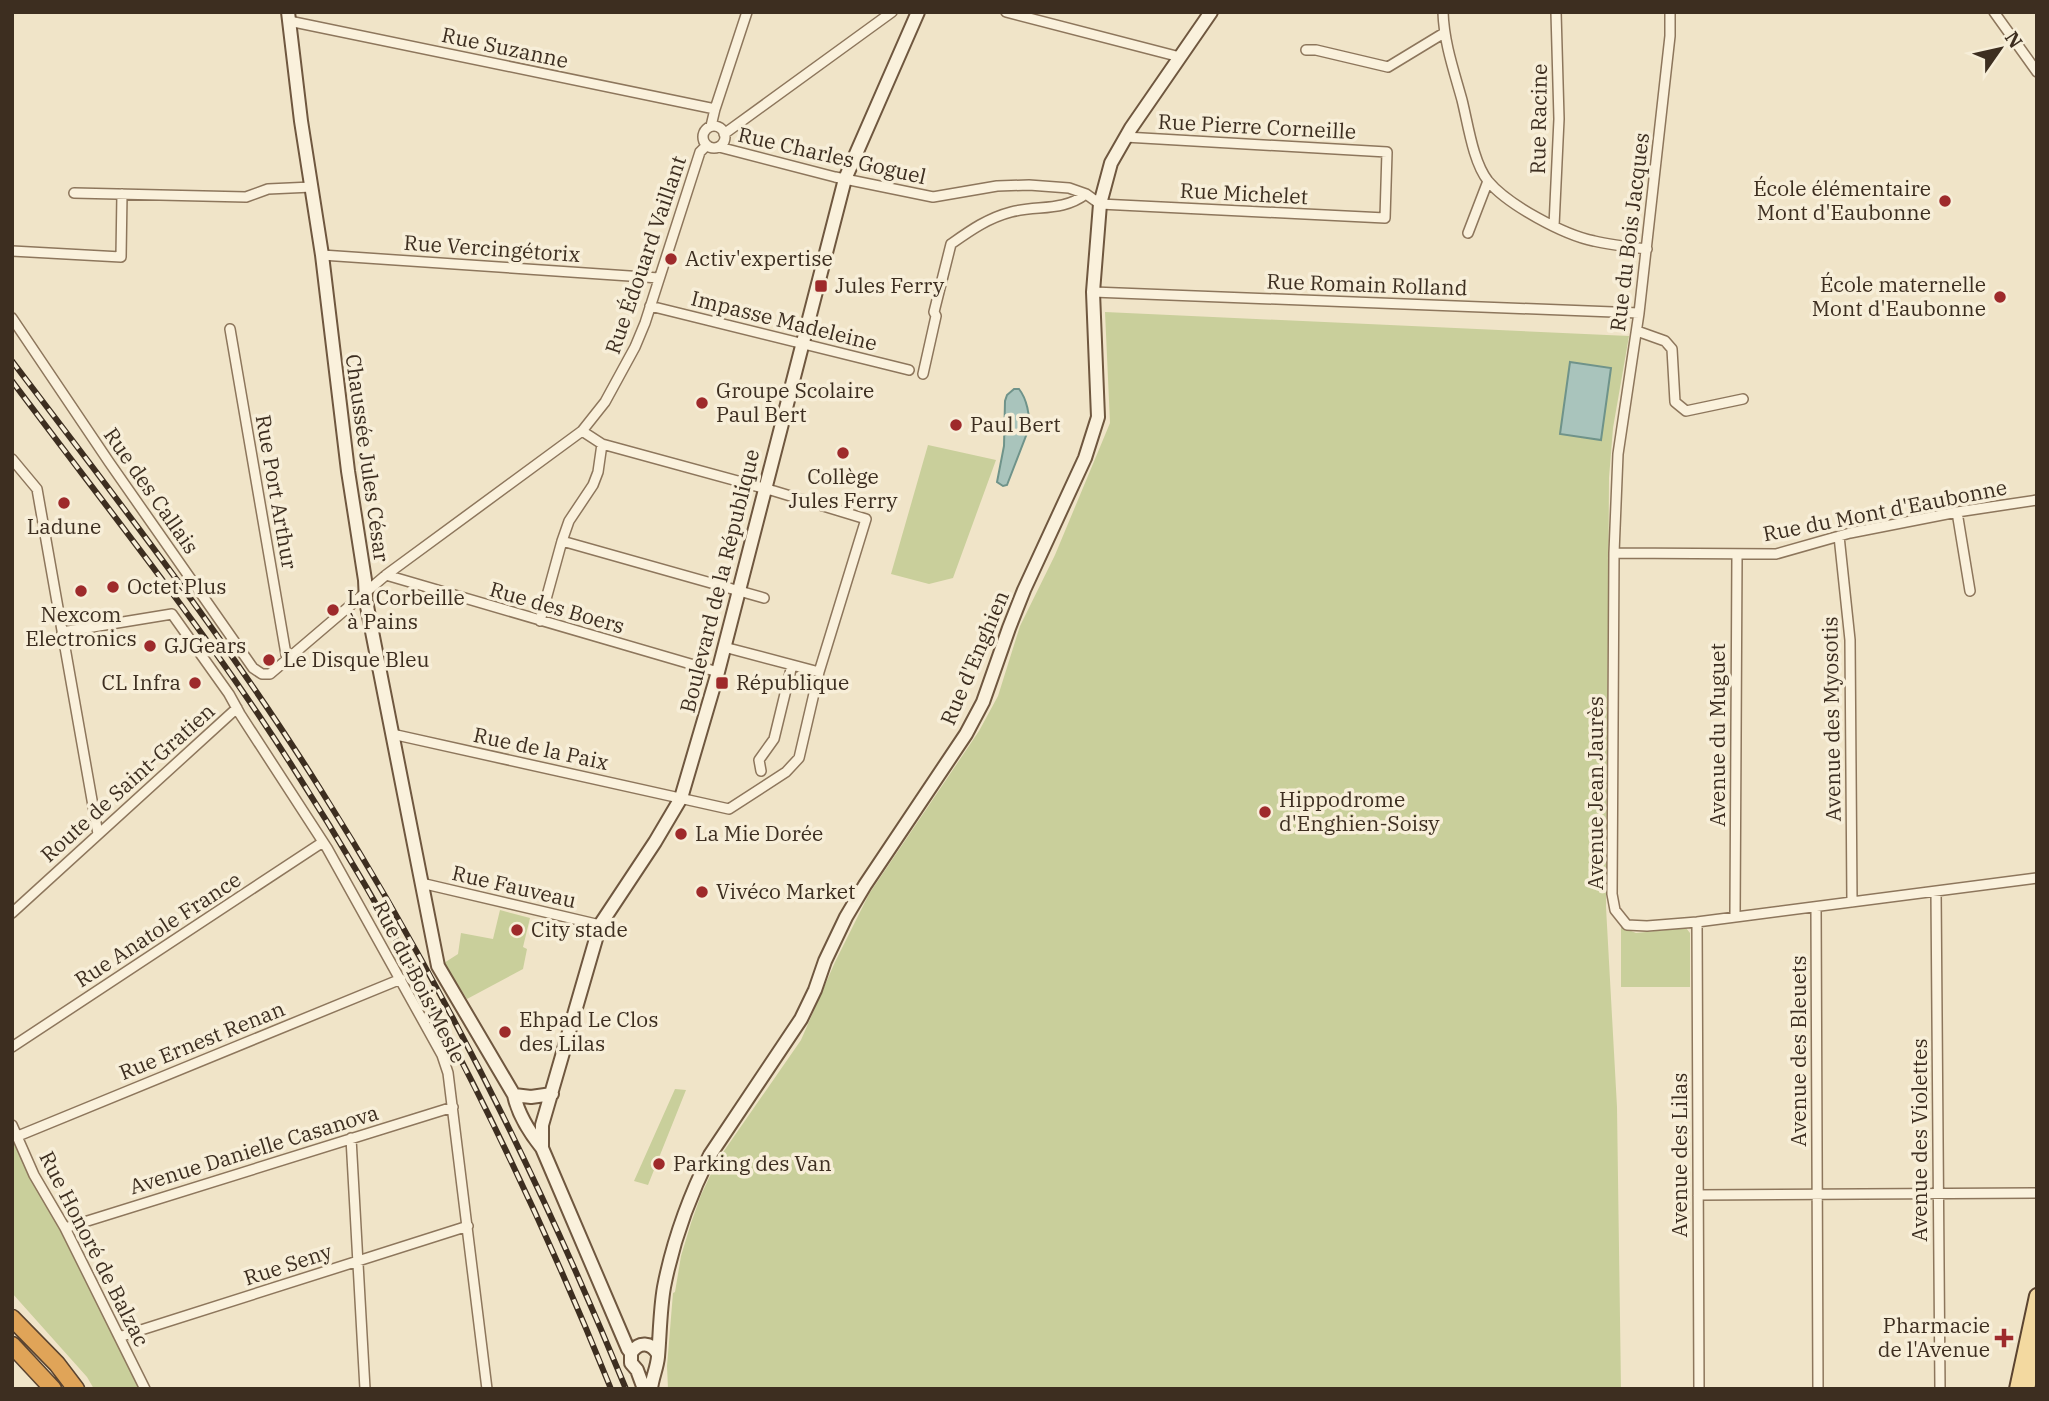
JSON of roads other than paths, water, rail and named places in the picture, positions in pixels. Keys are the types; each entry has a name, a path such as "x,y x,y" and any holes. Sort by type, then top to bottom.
{"highway":[{"path":"12,1318 50,1357 76,1389"},
{"path":"12,1345 53,1389"}],"main road":[{"path":"2017,1389 2037,1296"},
{"path":"2027,1389 2037,1343"}],"street":[{"path":"724,134 892,12"},
{"name":"Boulevard de la République","path":"542,1148 542,1125 600,925 662,832 681,798 718,673 845,179 922,12"},
{"path":"1006,12 1180,57"},
{"name":"Rue d'Enghien","path":"657,1360 664,1287 687,1206 699,1176 710,1155 801,1019 831,948 865,885 966,734 983,702 1024,590 1085,458 1098,417 1093,292 1100,204 1111,163 1125,137 1211,12"},
{"path":"1443,12 1444,33 1476,157 1488,181 1518,207 1554,226 1591,241 1647,249"},
{"name":"Rue Racine","path":"1554,226 1559,119 1556,12"},
{"name":"Rue du Bois Jacques","path":"1618,454 1647,249 1670,36 1670,12"},
{"path":"1994,12 2037,72"},
{"path":"711,126 721,128 724,134 723,143 719,147 706,145 704,132 711,126 743,13"},
{"name":"Rue Suzanne","path":"288,16 715,109"},
{"name":"Chaussée Jules César","path":"288,16 301,121 323,255 340,410 366,601 438,966 514,1095 532,1136 542,1148 623,1337 640,1347"},
{"path":"1306,50 1316,50 1388,68 1444,33"},
{"name":"Rue Pierre Corneille","path":"1125,137 1387,152 1385,218"},
{"name":"Rue Édouard Vaillant","path":"270,674 386,575 582,431 605,402 635,347 700,152 706,145"},
{"name":"Rue Charles Goguel","path":"719,147 845,179 933,197 997,186 1029,185 1069,188 1086,194 1100,204"},
{"path":"1468,233 1488,181"},
{"path":"74,193 246,197 268,189 312,187"},
{"path":"12,251 121,257 122,194"},
{"path":"923,374 936,316 934,312 951,244 986,220 1033,208 1064,206 1086,194"},
{"name":"Rue Michelet","path":"1100,204 1385,218"},
{"name":"Rue Vercingétorix","path":"323,255 659,278"},
{"name":"Rue Romain Rolland","path":"1093,292 1639,313"},
{"name":"Impasse Madeleine","path":"650,306 909,370"},
{"name":"Rue des Callais","path":"12,318 253,668 262,674 270,674"},
{"name":"Rue Port Arthur","path":"230,330 287,660"},
{"path":"1637,331 1665,341 1672,349 1675,402 1686,411 1744,399"},
{"path":"582,431 602,444 764,488"},
{"path":"540,621 569,521 593,485 602,444"},
{"name":"Avenue Jean Jaurès","path":"1618,454 1612,894 1615,910 1627,925 1697,922 2037,878"},
{"path":"12,459 37,489 98,834"},
{"name":"Rue de la Paix","path":"392,734 729,809 786,772 799,758 819,672 866,519 764,488"},
{"name":"Rue du Mont d'Eaubonne","path":"1615,553 1776,554 1839,536 1957,512 2037,500"},
{"path":"1957,512 1970,591"},
{"name":"Avenue des Myosotis","path":"1839,536 1850,640 1852,902"},
{"path":"562,541 764,598"},
{"name":"Avenue du Muguet","path":"1735,916 1737,555"},
{"name":"Rue des Boers","path":"386,575 718,673"},
{"name":"Rue du Bois Mesle","path":"62,632 172,614 229,694 323,842 401,979 442,1055 448,1073 487,1389"},
{"path":"724,647 819,672"},
{"path":"761,771 759,760 774,739 792,665"},
{"name":"Route de Saint-Gratien","path":"12,913 237,708"},
{"name":"Rue Anatole France","path":"12,1047 323,842"},
{"name":"Rue Fauveau","path":"421,883 600,925"},
{"name":"Avenue des Violettes","path":"1936,891 1940,1389"},
{"name":"Avenue des Bleuets","path":"1816,907 1818,1389"},
{"name":"Avenue des Lilas","path":"1697,922 1699,1389"},
{"name":"Rue Ernest Renan","path":"18,1136 401,979"},
{"path":"514,1095 531,1097 552,1094"},
{"name":"Avenue Danielle Casanova","path":"65,1228 453,1107"},
{"name":"Rue Honoré de Balzac","path":"12,1125 34,1175 65,1228 145,1389"},
{"path":"351,1138 365,1389"},
{"path":"1698,1195 2037,1193"},
{"name":"Rue Seny","path":"119,1337 468,1226"},
{"path":"644,1389 637,1370 631,1363 640,1347 660,1328"},
{"path":"640,1347 654,1348 657,1360 651,1389"},
{"path":"637,1370 645,1372 657,1360"}],"water":[{"path":"1570,362 1611,368 1601,440 1560,434"},
{"path":"1014,389 1019,389 1024,398 1029,428 1007,485 1003,486 997,482 1004,446 1005,401"}],"railway":[{"path":"12,361 209,624 283,732 363,859 406,932 486,1081 559,1234 626,1389"},
{"path":"12,381 229,672 310,793 359,875 452,1042 495,1128 575,1302 611,1389"}],"place":[{"name":"École élémentaire Mont d'Eaubonne","path":"1945,201"},
{"name":"Activ'expertise","path":"671,259"},
{"name":"Jules Ferry","path":"821,286"},
{"name":"École maternelle Mont d'Eaubonne","path":"2000,297"},
{"name":"Groupe Scolaire Paul Bert","path":"702,403"},
{"name":"Paul Bert","path":"956,425"},
{"name":"Collège Jules Ferry","path":"843,453"},
{"name":"Ladune","path":"64,503"},
{"name":"Octet Plus","path":"113,587"},
{"name":"Nexcom Electronics","path":"81,591"},
{"name":"La Corbeille à Pains","path":"333,610"},
{"name":"GJGears","path":"150,646"},
{"name":"Le Disque Bleu","path":"269,660"},
{"name":"CL Infra","path":"195,683"},
{"name":"République","path":"722,683"},
{"name":"Hippodrome d'Enghien-Soisy","path":"1265,812"},
{"name":"La Mie Dorée","path":"681,834"},
{"name":"Vivéco Market","path":"702,892"},
{"name":"City stade","path":"517,930"},
{"name":"Ehpad Le Clos des Lilas","path":"505,1032"},
{"name":"Parking des Van","path":"659,1164"},
{"name":"Pharmacie de l'Avenue","path":"2004,1338"}]}
